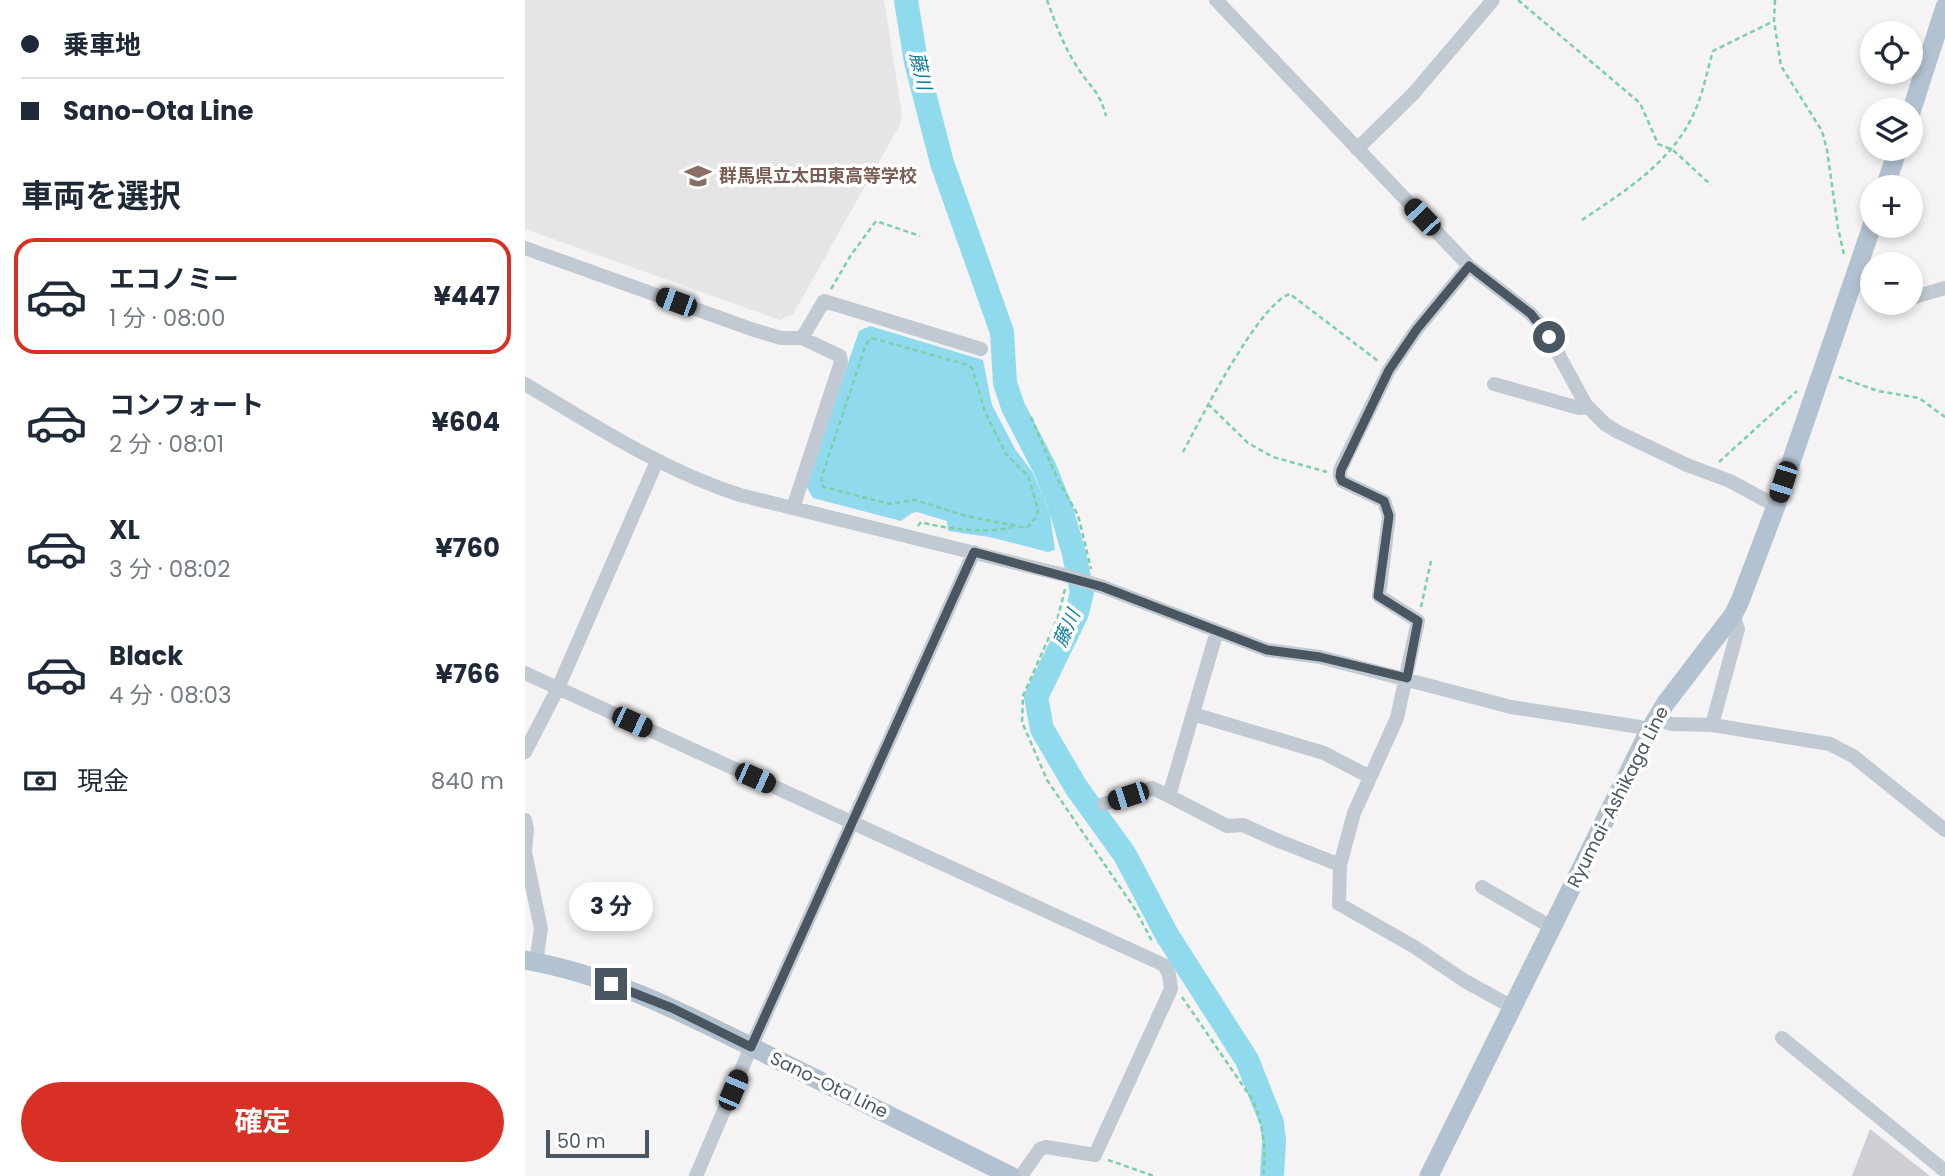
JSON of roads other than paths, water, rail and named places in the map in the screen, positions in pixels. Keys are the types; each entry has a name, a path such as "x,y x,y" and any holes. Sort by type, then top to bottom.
{"main road":[{"path":"1916,98 1945,7"},
{"name":"Ryumai-Ashikaga Line","path":"1429,1176 1653,725 1665,704 1733,615 1751,576 1776,506 1867,238"},
{"name":"Sano-Ota Line","path":"531,961 558,966 635,992 1011,1176"}],"street":[{"path":"1216,0 1469,266 1531,314 1549,337 1587,407 1605,424 1776,506"},
{"path":"1357,149 1413,94 1493,0"},
{"path":"525,248 754,330 781,338 802,338 839,356 841,362 793,508"},
{"path":"1469,266 1417,329 1389,370 1341,470 1342,481 1384,501 1389,516 1378,596 1418,621 1397,719 1354,813 1340,865 1339,904 1512,1007"},
{"path":"1853,278 1860,280"},
{"path":"1923,294 1945,288"},
{"path":"802,338 824,301 981,349"},
{"path":"525,384 628,445 702,483 1094,584 1267,650 1320,657 1511,707 1640,727 1672,724 1712,725 1819,741 1841,748 1945,830"},
{"path":"1494,384 1579,408 1587,407"},
{"path":"525,752 558,688 657,461"},
{"path":"696,1176 751,1047 974,552"},
{"path":"1712,725 1738,629 1733,615"},
{"path":"1170,796 1217,631"},
{"path":"525,673 1164,965 1169,974 1171,989 1095,1156 1046,1147 1040,1149 1021,1176"},
{"path":"1193,714 1324,753 1370,777"},
{"path":"1104,804 1152,788 1227,826 1243,825 1340,865"},
{"path":"525,820 529,894 541,929 531,961"},
{"path":"1482,887 1551,928"},
{"path":"1782,1038 1945,1171"}],"water":[{"path":"870,326 983,360 992,405 1015,449 1033,473 1050,514 1055,550 1048,552 989,537 948,531 947,521 917,512 901,521 813,498 806,486 859,331"}],"waterway":[{"name":"藤川","path":"906,0 916,62 942,163 1002,332 1005,383 1013,407 1045,469 1061,509 1082,592 1077,613 1036,697 1042,729 1076,787 1125,855 1167,935 1247,1060 1272,1123 1272,1176"},
{"path":"1038,497 1054,494"},
{"name":"藤川","path":"1066,551 1074,554"}],"place":[{"name":"群馬県立太田東高等学校","path":"698,176"}]}
